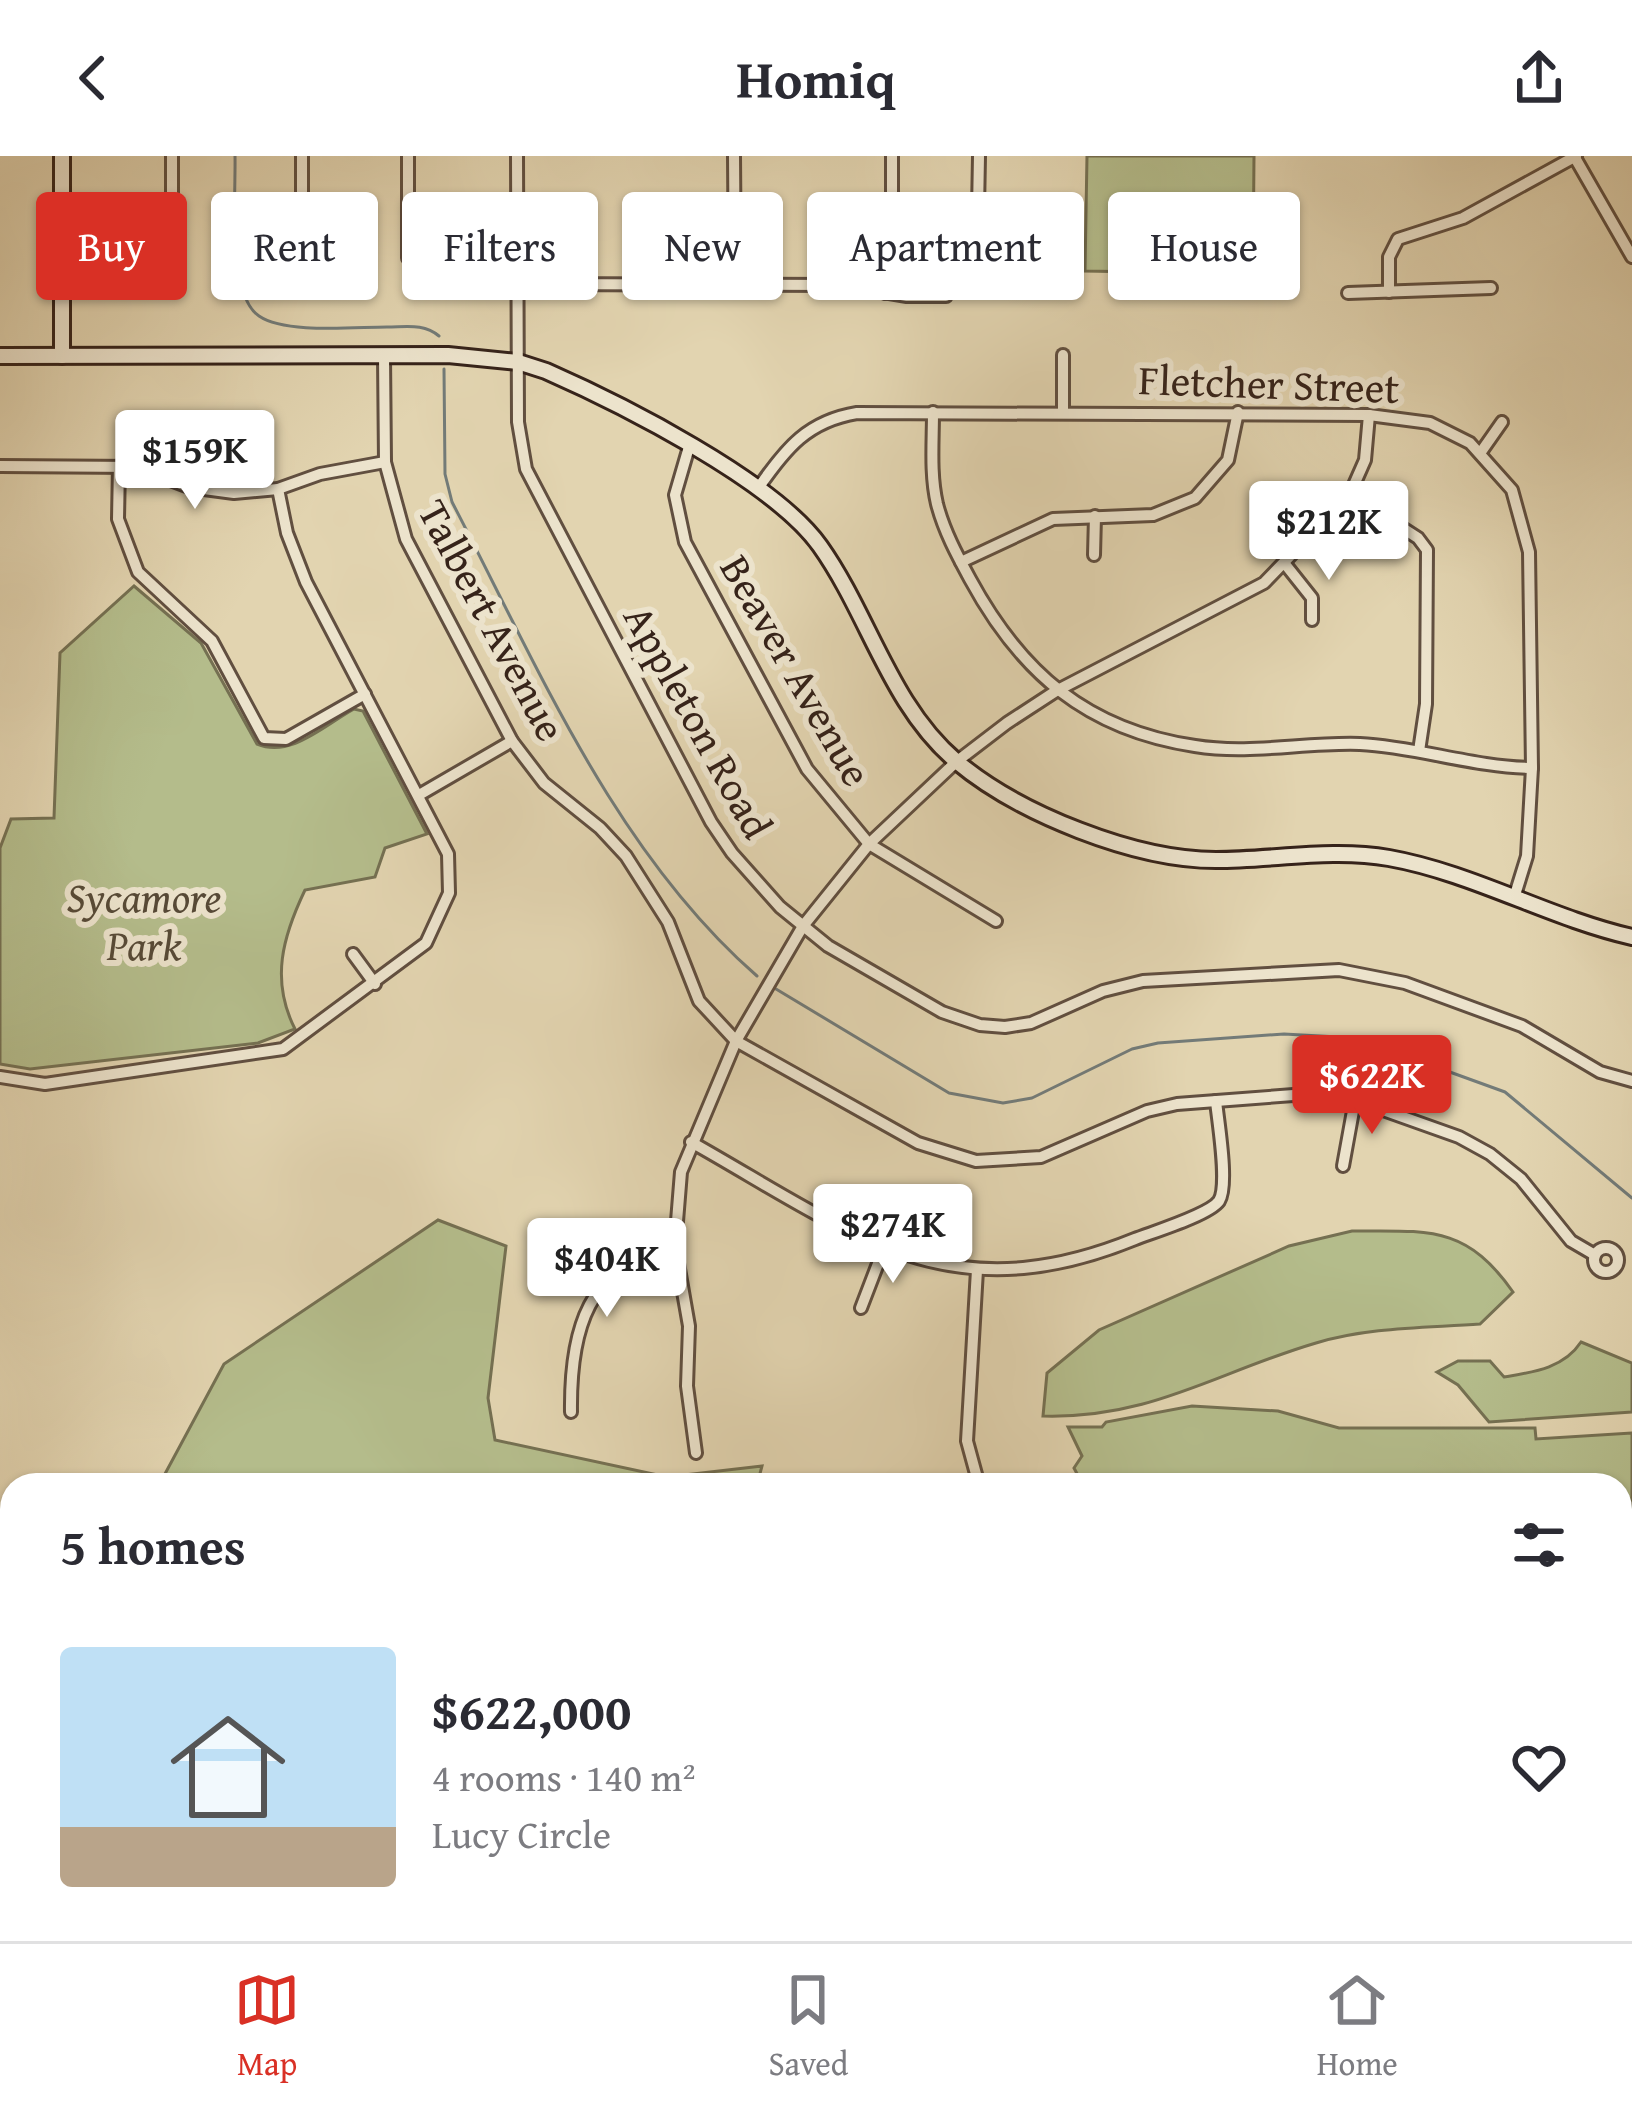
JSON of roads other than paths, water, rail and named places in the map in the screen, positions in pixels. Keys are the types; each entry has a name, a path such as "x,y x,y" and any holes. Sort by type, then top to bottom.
{"main road":[{"path":"62,156 62,192"},
{"path":"62,300 62,356"},
{"path":"0,356 460,356 518,362 571,382 689,447 759,487 793,515 821,547 910,707 956,762 1062,824 1141,850 1212,860 1383,857 1632,938"}],"street":[{"path":"172,156 172,192"},
{"path":"302,156 302,192"},
{"path":"408,156 408,192"},
{"name":"Appleton Road","path":"517,156 517,192"},
{"path":"734,156 734,192"},
{"path":"892,156 892,192"},
{"path":"979,192 980,156"},
{"path":"1389,292 1389,257 1398,239 1463,218 1575,156 1632,257"},
{"path":"1348,293 1491,288"},
{"name":"Appleton Road","path":"518,300 520,443 536,493 711,822 755,881 802,926 849,960 942,1012 980,1025 1031,1023 1103,991 1143,981 1339,970 1406,983 1522,1026 1600,1072 1632,1081"},
{"path":"1063,355 1063,412"},
{"name":"Talbert Avenue","path":"384,356 385,462 406,539 512,741 544,783 600,828 626,856 668,922 699,1001 736,1041 918,1143 976,1161 1041,1157 1147,1111 1306,1094 1355,1100 1459,1137 1490,1154 1521,1179 1571,1241 1595,1255 1602,1248 1614,1250 1617,1266 1632,1273"},
{"name":"Fletcher Street","path":"759,487 792,442 823,421 857,412 1238,412 1430,423 1481,452 1512,490 1526,532 1533,645 1532,768 1527,856 1514,898"},
{"path":"933,412 936,500 962,562 1010,645 1056,691 1120,725 1192,746 1248,750 1355,744 1420,751 1480,765 1532,768"},
{"path":"962,562 1033,525 1095,516 1154,515 1196,498 1228,460 1238,412"},
{"path":"696,1453 687,1386 688,1325 676,1246 681,1172 736,1041 802,926 869,844 956,762 1056,691 1246,595 1285,564 1350,494 1365,460 1369,416"},
{"path":"1481,452 1502,422"},
{"name":"Beaver Avenue","path":"689,447 675,495 686,542 807,769 869,844 996,921"},
{"path":"0,466 119,466 152,471 211,492 278,489 320,474 385,462"},
{"path":"119,466 121,533 138,572 212,641 259,733 271,741 286,739 365,694"},
{"path":"0,1077 45,1084 260,1055 300,1040 426,944 449,893 448,854 298,564 278,489"},
{"path":"1350,494 1418,538 1427,550 1426,704 1420,751"},
{"path":"1094,555 1095,516"},
{"path":"1285,564 1312,598 1312,620"},
{"path":"419,794 512,741"},
{"path":"353,954 370,988"},
{"path":"1343,1166 1355,1100"},
{"path":"691,1142 884,1248 933,1264 1028,1270 1074,1262 1213,1207 1223,1190 1216,1101"},
{"path":"571,1412 578,1337 590,1301 628,1262 676,1246"},
{"path":"861,1308 884,1248"},
{"path":"976,1473 967,1441 977,1270"}],"waterway":[{"path":"235,156 238,266 249,305 259,316 302,327 414,327 439,336"},
{"path":"444,369 445,474 452,502 549,692 621,815 662,873 757,976"},
{"path":"776,989 949,1093 1003,1103 1032,1098 1132,1049 1158,1043 1284,1034 1356,1038 1505,1092 1632,1198"}],"park label":[{"name":"Sycamore Park","path":"144,920"}]}
